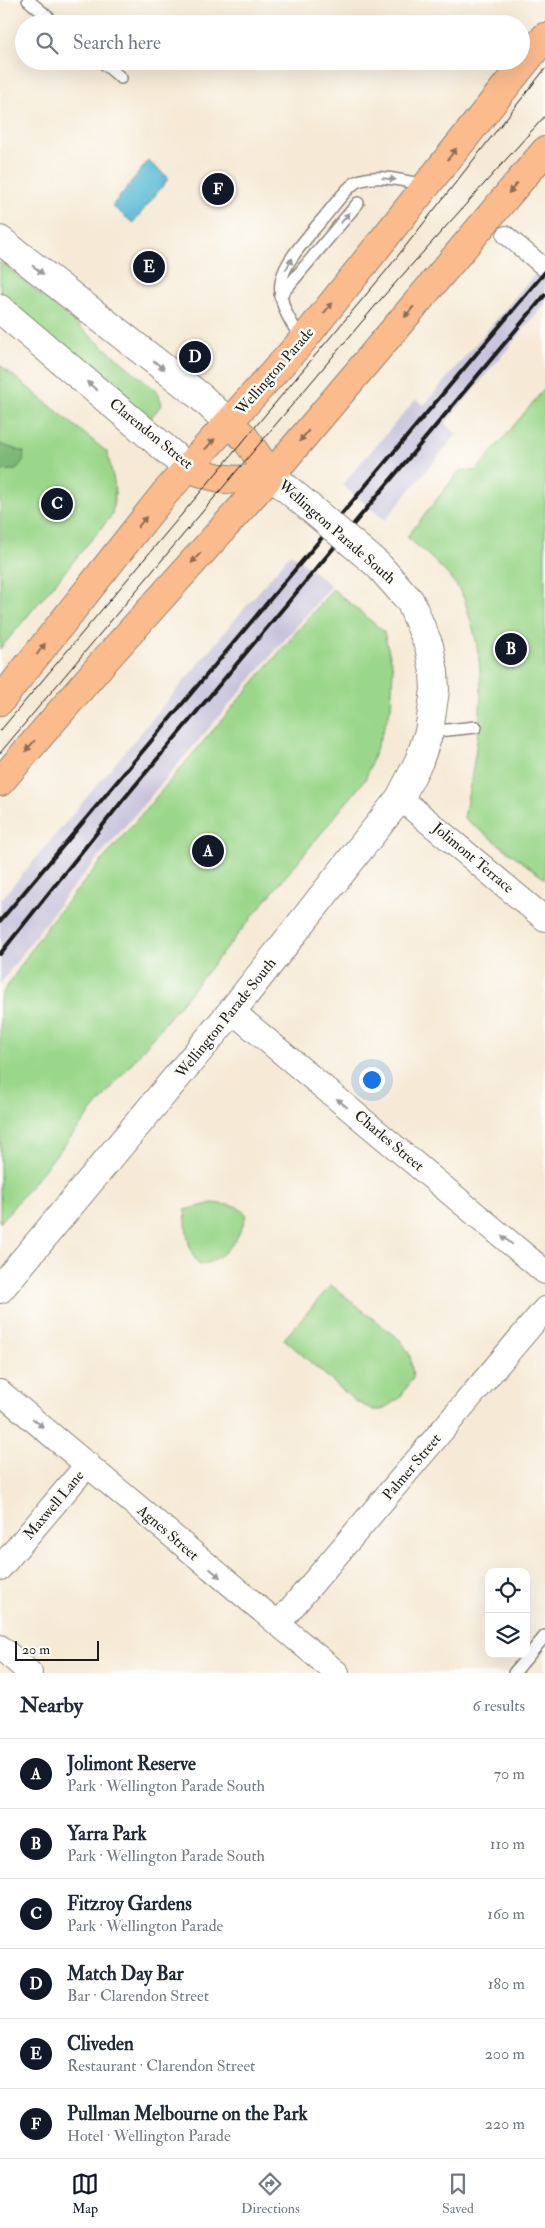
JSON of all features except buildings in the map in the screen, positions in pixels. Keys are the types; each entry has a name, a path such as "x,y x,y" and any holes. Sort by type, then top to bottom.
{"main road":[{"name":"Wellington Parade","path":"530,55 545,37"},
{"name":"Wellington Parade","path":"0,701 80,598 188,467 302,340 428,185 518,70"},
{"path":"0,782 105,660 271,475 545,151"},
{"path":"229,423 245,438 271,475"},
{"name":"Clarendon Street","path":"188,467 208,476 229,480 249,480 271,475"}],"street":[{"path":"506,235 545,268"},
{"path":"0,240 200,397 229,423"},
{"name":"Clarendon Street","path":"0,309 188,467"},
{"name":"Wellington Parade South","path":"0,1289 232,1011 400,798 419,761 429,732 435,690 429,646 410,600 378,565 271,475"},
{"name":"Jolimont Terrace","path":"400,798 545,920"},
{"name":"Charles Street","path":"232,1011 545,1272"},
{"name":"Palmer Street","path":"278,1624 545,1310"},
{"name":"Agnes Street","path":"0,1392 337,1673"},
{"name":"Maxwell Lane","path":"0,1568 88,1464"},
{"path":"0,1647 30,1673"}],"lane":[{"path":"28,0 46,15"},
{"path":"112,70 121,78"},
{"path":"302,340 284,311 280,296 281,280 297,250 356,182 368,178 384,178 428,185"},
{"path":"280,296 358,203"},
{"path":"429,732 476,727"},
{"path":"514,1673 545,1636"}],"shaded area":[{"path":"545,262 545,304 445,424 457,434 385,520 342,485 416,399 424,405"},
{"path":"291,553 331,586 66,895 0,984 0,901"}],"green space":[{"path":"0,261 158,392 162,404 150,419 0,300"},
{"path":"0,365 107,452 115,493 112,515 0,649"},
{"path":"545,388 545,879 464,818 480,716 480,666 476,640 462,594 437,563 407,537 460,470 476,471"},
{"path":"0,444 24,452 23,461 16,470 0,471"},
{"path":"333,589 384,632 393,668 391,708 365,780 0,1223 0,997 49,923"},
{"path":"213,1203 236,1206 246,1214 236,1239 224,1253 200,1265 195,1259 190,1246 185,1210"},
{"path":"331,1285 401,1341 410,1355 413,1377 400,1398 381,1410 373,1410 355,1401 284,1339"}],"water":[{"path":"148,161 169,178 133,223 112,206"}],"tram line":[{"path":"0,731 386,271 545,69"},
{"path":"0,753 381,299 545,116"}],"railway":[{"path":"0,921 545,272"},
{"path":"0,954 123,800 545,295"}],"place":[{"name":"Pullman Melbourne on the Park","path":"218,189"},
{"name":"Cliveden","path":"149,267"},
{"name":"Match Day Bar","path":"195,357"},
{"name":"Fitzroy Gardens","path":"57,504"},
{"name":"Yarra Park","path":"511,649"},
{"name":"Jolimont Reserve","path":"208,851"}]}
